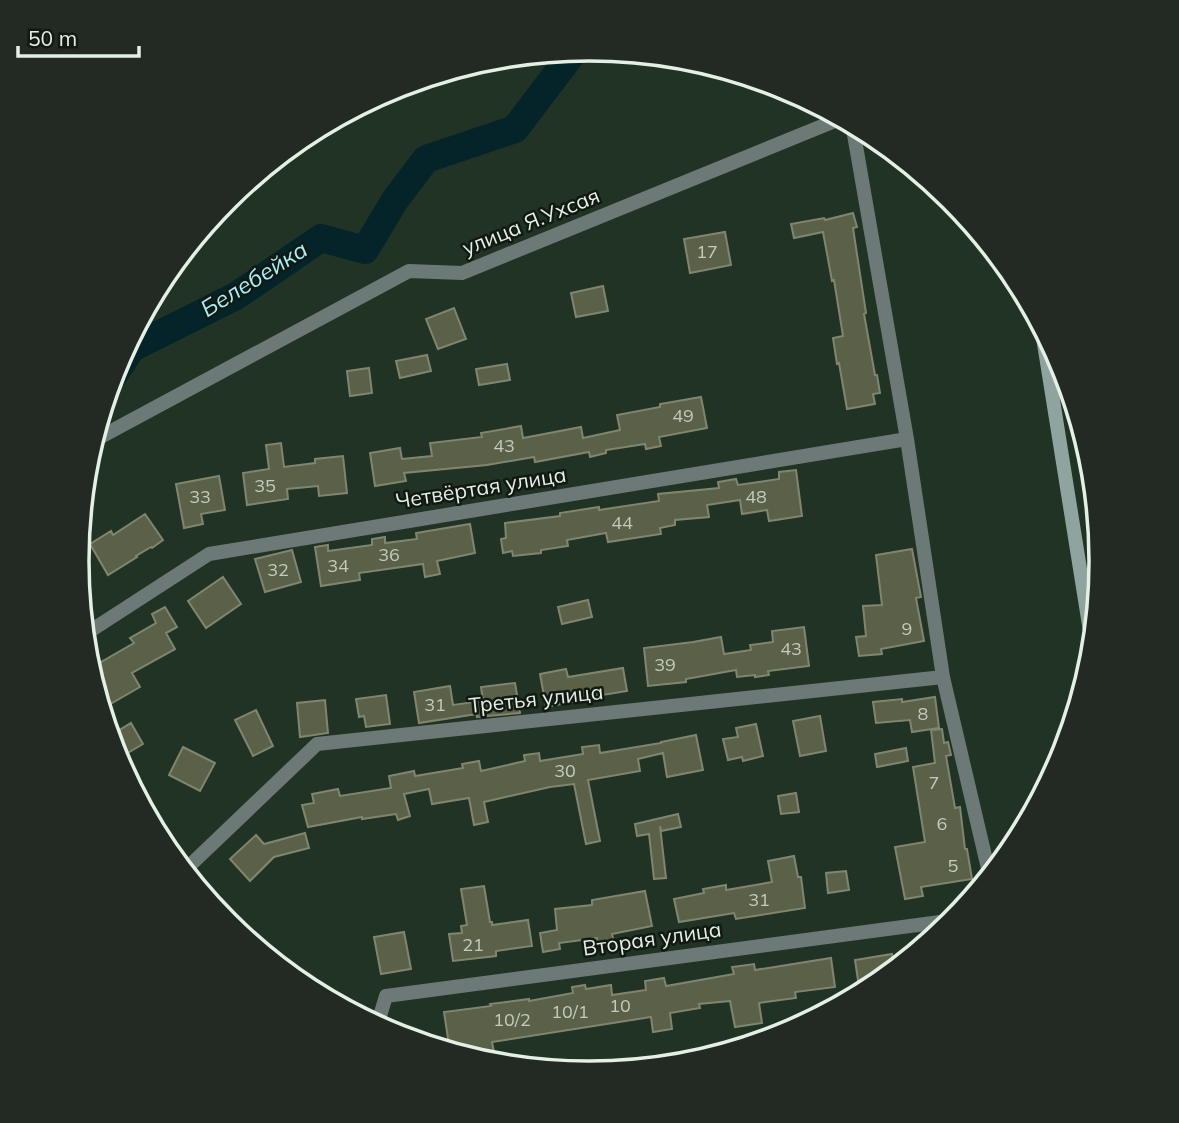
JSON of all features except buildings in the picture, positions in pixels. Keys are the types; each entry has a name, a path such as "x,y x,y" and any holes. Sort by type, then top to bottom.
{"main road":[{"path":"1046,358 1087,612"}],"street":[{"name":"улица Я.Ухсая","path":"106,434 409,271 462,273 830,123"},
{"path":"855,138 907,439 943,677 987,864"},
{"name":"Четвёртая улица","path":"94,628 209,554 907,439"},
{"name":"Третья улица","path":"192,864 317,744 943,677"},
{"name":"Вторая улица","path":"380,1016 386,996 935,923"}],"waterway":[{"name":"Белебейка","path":"139,345 236,296 321,238 365,250 395,200 426,159 515,129 566,62"}]}
